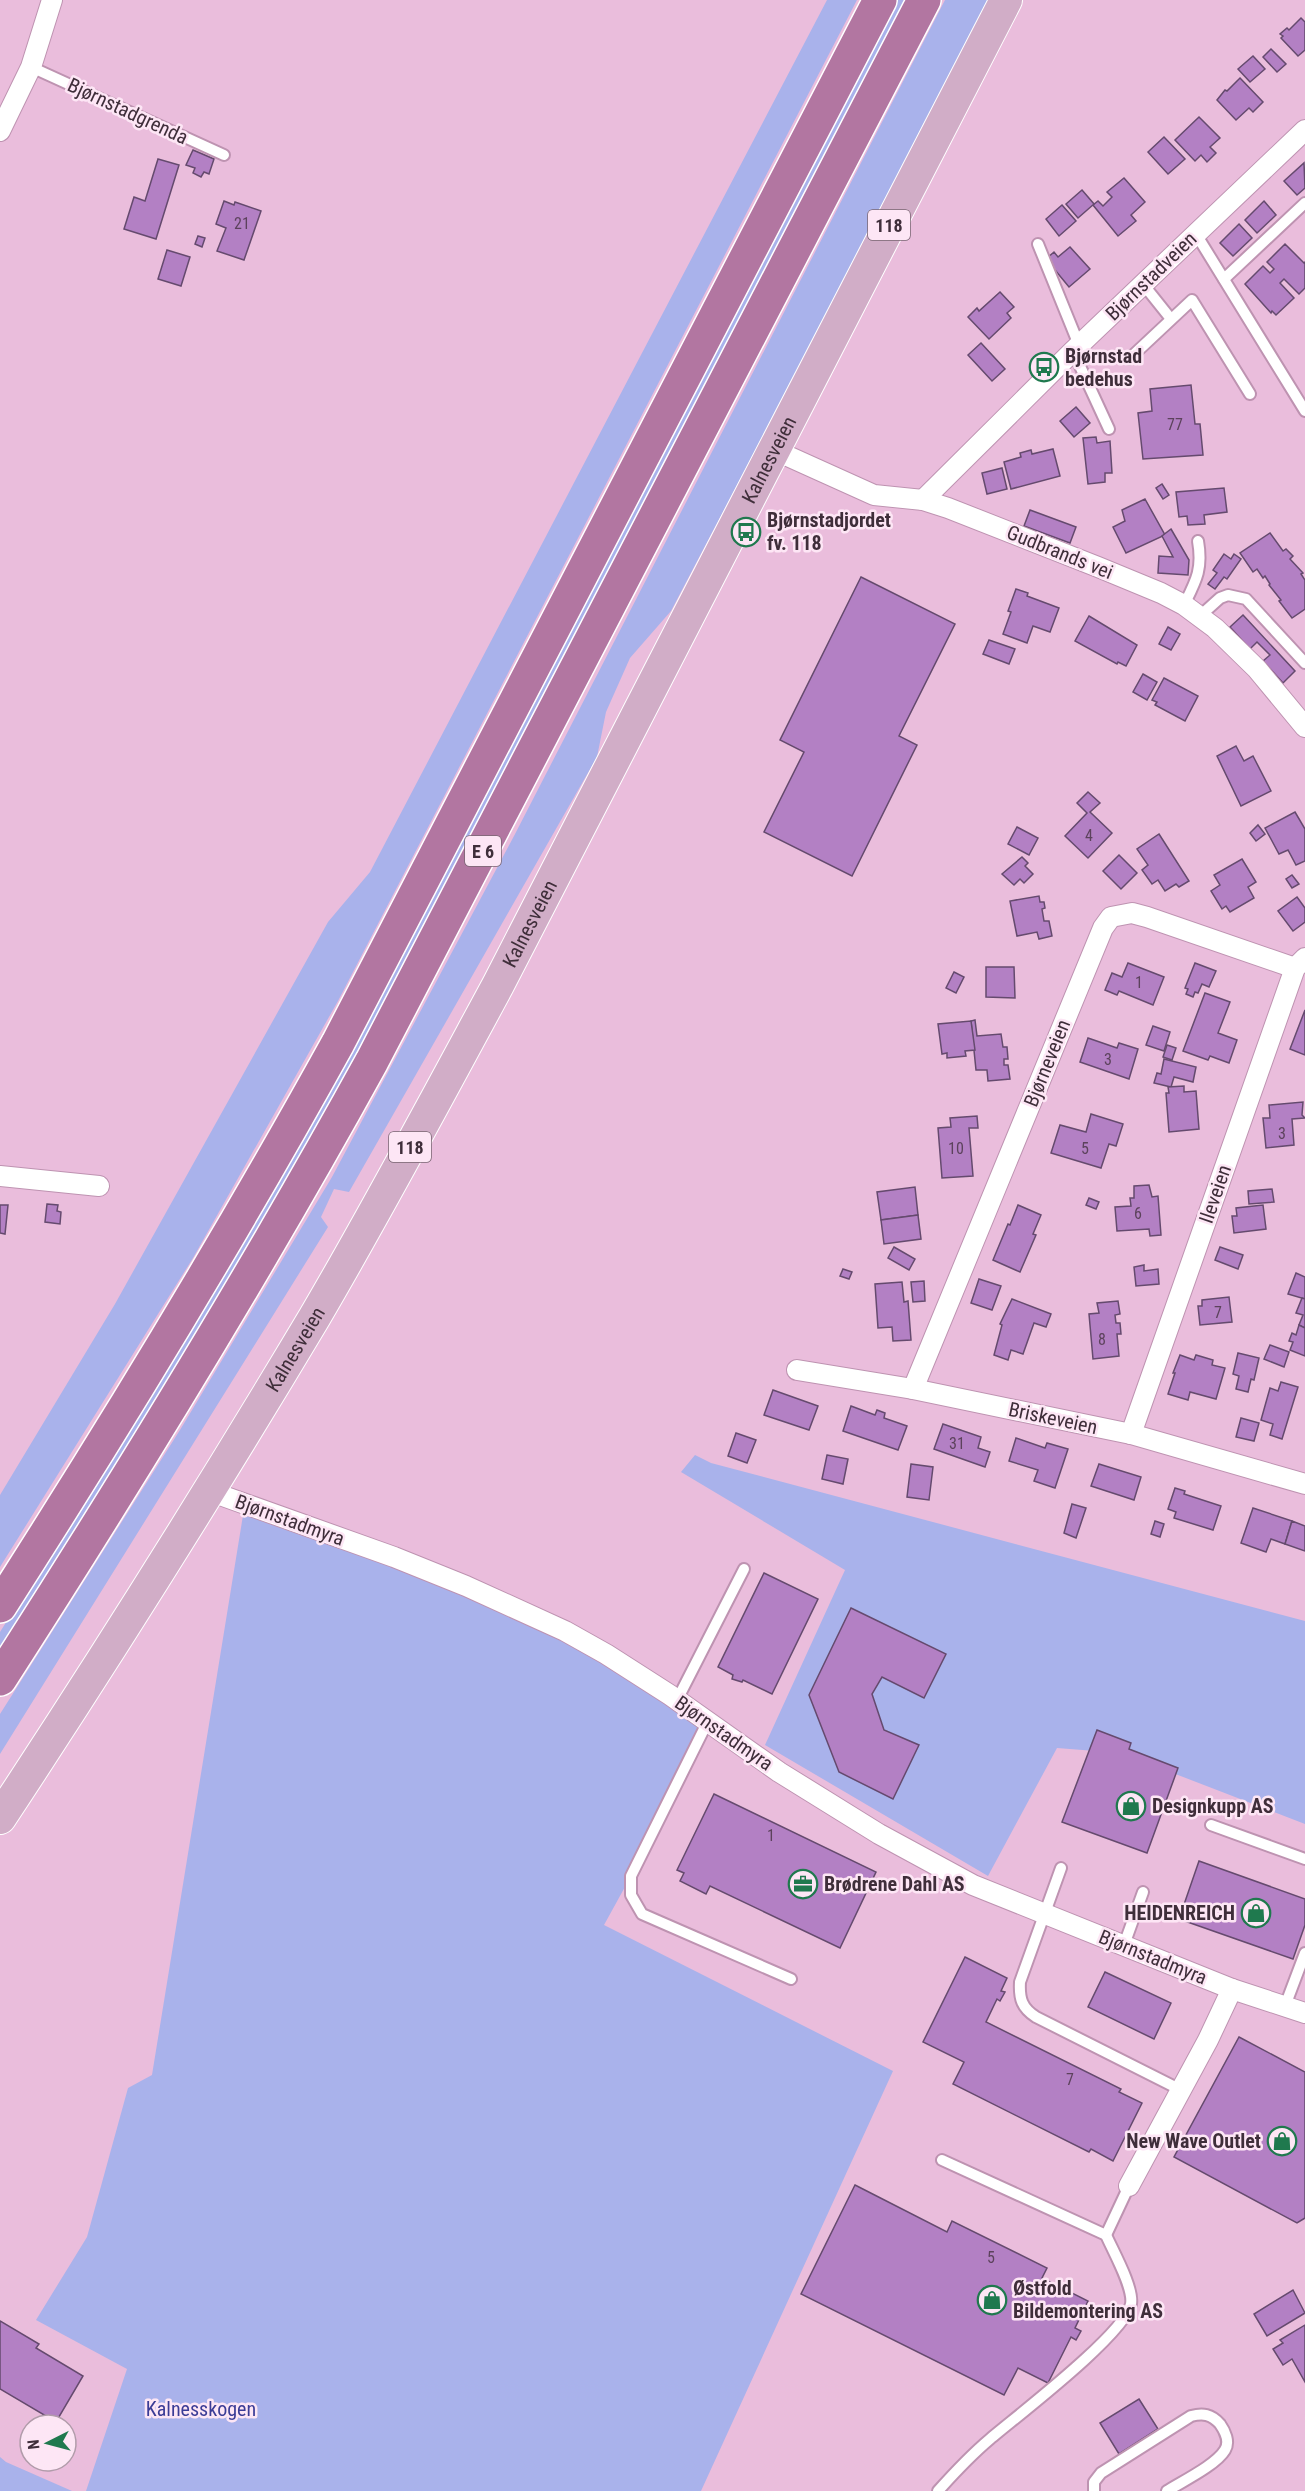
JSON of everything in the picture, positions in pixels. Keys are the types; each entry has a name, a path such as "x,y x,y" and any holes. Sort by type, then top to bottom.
{"highway":[{"name":"E 6","path":"0,1606 178,1320 286,1138 338,1043 880,0"},
{"name":"E 6","path":"0,1679 217,1331 320,1156 372,1061 924,0"}],"main road":[{"name":"Kalnesveien","path":"0,1818 209,1491 315,1316 421,1128 498,985 772,449 1006,0"}],"street":[{"path":"0,131 31,67 52,0"},
{"name":"Bjørnstadveien","path":"923,500 1076,348 1305,130"},
{"name":"Gudbrands vei","path":"772,449 874,495 923,500 1161,593 1192,610 1257,669 1305,727"},
{"name":"Bjørneveien","path":"913,1389 1103,928 1111,917 1132,914 1147,917 1300,963"},
{"name":"Ileveien","path":"1131,1434 1300,963"},
{"path":"0,1176 99,1186"},
{"name":"Briskeveien","path":"797,1370 913,1389 1131,1434 1305,1484"},
{"name":"Bjørnstadmyra","path":"209,1491 394,1557 466,1586 565,1631 606,1653 779,1772 879,1834 973,1885 1232,1989 1305,2013"},
{"name":"Bjørnstadmyra","path":"1129,2186 1232,1989"}],"lane":[{"name":"Bjørnstadgrenda","path":"31,67 224,156"},
{"path":"1224,279 1305,203"},
{"path":"1196,234 1305,411"},
{"path":"1038,244 1109,429"},
{"path":"1143,285 1171,319"},
{"path":"1129,359 1192,300 1250,394"},
{"path":"1192,610 1201,557 1198,541"},
{"path":"1192,610 1228,595 1246,599 1305,663"},
{"path":"677,1700 744,1569"},
{"path":"707,1723 631,1876 631,1895 642,1914 791,1979"},
{"path":"1211,1825 1305,1859"},
{"path":"1061,1868 1020,1982 1019,1995 1026,2010 1181,2090"},
{"path":"1124,1945 1143,1892"},
{"path":"1285,2006 1305,1953"},
{"path":"939,2491 965,2461 1059,2382 1119,2325 1131,2304 1128,2287 1106,2235 942,2160"},
{"path":"1106,2235 1129,2186"},
{"path":"1094,2491 1094,2482 1101,2473 1191,2416 1202,2413 1214,2417 1224,2430 1227,2440 1226,2449 1216,2460 1167,2491"}],"green space":[{"path":"827,0 857,0 338,1001 193,1258 0,1567 0,1495 115,1304 328,922 370,872"},
{"path":"896,0 908,0 350,1071 203,1326 0,1652 0,1632 39,1570"},
{"path":"945,0 991,0 671,611 630,658 606,712 597,757 349,1192 334,1189 321,1217 328,1227 0,1754 0,1714 180,1430 332,1177 514,836"},
{"path":"695,1455 711,1463 1305,1621 1305,1824 1121,1753 1057,1748 988,1876 765,1745 845,1570 681,1472"},
{"name":"Kalnesskogen","path":"245,1503 565,1631 707,1723 604,1925 893,2071 701,2491 86,2491 127,2369 36,2320 87,2237 128,2088 152,2075"},
{"path":"0,2457 18,2467 18,2473 31,2473 72,2491 0,2491"}],"building":[{"path":"1301,18 1305,22 1305,50 1298,56 1280,34 1287,28 1289,30"},
{"path":"1271,49 1286,64 1277,72 1263,57"},
{"path":"1253,56 1265,69 1250,82 1238,69"},
{"path":"1240,78 1263,102 1253,112 1249,108 1236,120 1217,100"},
{"path":"1199,117 1220,138 1210,147 1216,153 1207,162 1201,155 1195,161 1175,140"},
{"path":"1164,137 1185,159 1168,174 1148,152"},
{"path":"193,150 214,159 209,174 204,172 201,177 193,173 195,168 186,165"},
{"path":"158,159 179,165 156,239 124,229 134,197 145,201"},
{"path":"1304,163 1305,188 1297,195 1284,181"},
{"path":"1124,178 1145,202 1131,215 1136,221 1118,236 1093,205 1098,201 1103,206 1112,197 1107,192"},
{"path":"1082,190 1094,204 1078,218 1066,204"},
{"path":"224,201 234,205 235,202 261,211 244,260 217,251 226,228 216,224"},
{"path":"1264,201 1276,215 1257,233 1245,220"},
{"path":"1062,205 1076,221 1059,236 1046,219"},
{"path":"1239,224 1252,238 1233,256 1220,243"},
{"path":"198,236 205,238 202,247 195,244"},
{"path":"1285,244 1305,262 1305,288 1299,294 1284,279 1280,283 1294,298 1276,315 1272,311 1271,313 1245,284 1263,266 1270,273 1274,269 1267,262"},
{"path":"1070,247 1090,269 1069,287 1046,259 1054,252 1058,257"},
{"path":"167,250 190,257 181,286 158,279"},
{"path":"1000,292 1014,307 1007,313 1011,318 989,339 968,317 977,308 979,311"},
{"path":"981,343 1005,369 992,381 968,355"},
{"path":"1191,385 1195,424 1200,424 1203,455 1143,459 1138,413 1152,411 1150,389"},
{"path":"1076,407 1090,423 1074,437 1060,421"},
{"path":"1096,437 1097,443 1110,441 1112,473 1105,473 1105,482 1088,484 1083,438"},
{"path":"1053,449 1060,476 1011,489 1004,462 1021,457 1020,453 1031,450 1032,454"},
{"path":"1002,468 1007,489 987,494 982,473"},
{"path":"1162,484 1169,495 1163,499 1156,488"},
{"path":"1224,488 1227,512 1204,515 1205,524 1188,525 1187,516 1179,517 1176,492"},
{"path":"1145,499 1165,535 1126,553 1113,527 1125,521 1122,510"},
{"path":"1030,510 1076,527 1070,543 1024,526"},
{"path":"1171,529 1189,560 1188,575 1158,573 1159,556 1173,557 1162,536"},
{"path":"1270,533 1283,551 1286,549 1293,556 1290,559 1303,573 1301,574 1305,580 1305,609 1292,618 1265,576 1263,578 1257,569 1253,572 1240,553"},
{"path":"1224,554 1231,559 1234,554 1241,559 1227,579 1224,577 1215,589 1208,584 1217,573 1213,570"},
{"path":"861,577 955,624 899,736 917,745 852,876 764,832 804,752 780,740"},
{"path":"1016,589 1028,593 1027,596 1059,608 1050,632 1033,626 1027,643 1003,634"},
{"path":"1243,615 1295,671 1283,683 1263,661 1270,655 1257,642 1250,649 1230,627"},
{"path":"1089,616 1137,645 1126,666 1118,662 1117,664 1075,641"},
{"path":"1168,627 1180,634 1171,650 1159,644"},
{"path":"989,640 1015,649 1009,664 983,654"},
{"path":"1143,674 1157,682 1147,700 1133,692"},
{"path":"1164,678 1198,696 1185,721 1155,705 1157,702 1152,700"},
{"path":"1236,746 1244,761 1253,756 1271,791 1241,806 1217,756"},
{"path":"1088,792 1100,803 1090,812 1112,833 1088,858 1065,836 1087,813 1077,803"},
{"path":"1295,812 1305,829 1305,861 1296,865 1288,850 1279,854 1265,828"},
{"path":"1258,825 1265,834 1256,841 1250,833"},
{"path":"1017,827 1038,838 1029,855 1008,844"},
{"path":"1159,834 1189,881 1179,887 1176,884 1165,891 1158,880 1152,884 1142,870 1148,865 1137,849"},
{"path":"1119,855 1137,873 1121,889 1103,871"},
{"path":"1022,857 1028,863 1025,866 1033,874 1024,883 1020,879 1014,885 1002,874"},
{"path":"1242,859 1256,882 1248,887 1254,898 1230,912 1226,906 1222,909 1211,891 1220,885 1214,875"},
{"path":"1292,875 1299,884 1292,888 1286,879"},
{"path":"1039,896 1040,902 1044,902 1045,908 1042,909 1044,921 1049,921 1052,936 1039,939 1037,932 1017,936 1010,901"},
{"path":"1297,897 1305,908 1305,922 1293,931 1278,911"},
{"path":"1128,963 1164,977 1153,1005 1119,991 1117,995 1105,990 1112,973 1122,977"},
{"path":"1195,963 1216,971 1209,987 1202,984 1198,993 1195,992 1193,997 1186,994 1188,989 1185,988"},
{"path":"986,967 1014,967 1015,998 986,997"},
{"path":"954,972 964,977 956,993 946,988"},
{"path":"1205,993 1230,1002 1218,1033 1237,1040 1229,1063 1210,1056 1208,1060 1183,1051"},
{"path":"1305,1010 1305,1055 1290,1049"},
{"path":"975,1020 977,1036 1001,1034 1003,1047 1007,1047 1008,1059 1004,1059 1004,1065 1008,1065 1010,1079 988,1081 987,1070 976,1070 971,1021"},
{"path":"971,1021 975,1050 965,1051 966,1056 947,1058 947,1053 942,1054 938,1024"},
{"path":"1153,1026 1170,1032 1164,1051 1146,1045"},
{"path":"1088,1038 1117,1048 1119,1043 1138,1049 1129,1079 1080,1062"},
{"path":"1167,1045 1176,1048 1172,1060 1163,1057"},
{"path":"1164,1059 1196,1067 1193,1082 1174,1077 1171,1087 1154,1083 1157,1073 1161,1074"},
{"path":"1184,1086 1184,1092 1196,1091 1199,1129 1169,1132 1166,1093 1169,1093 1168,1087"},
{"path":"1303,1102 1302,1115 1305,1118 1292,1119 1294,1145 1266,1148 1263,1118 1270,1118 1269,1105"},
{"path":"1091,1114 1123,1124 1116,1146 1109,1144 1101,1168 1051,1153 1060,1125 1086,1132"},
{"path":"977,1116 978,1128 969,1128 973,1176 942,1178 938,1128 951,1127 950,1118"},
{"path":"1149,1185 1152,1197 1158,1196 1161,1235 1150,1236 1149,1229 1117,1231 1115,1207 1131,1206 1130,1198 1134,1198 1134,1186"},
{"path":"915,1187 918,1215 881,1220 877,1192"},
{"path":"1272,1189 1274,1202 1249,1204 1248,1191"},
{"path":"1089,1198 1099,1202 1096,1209 1086,1205"},
{"path":"47,1204 58,1205 57,1211 61,1212 60,1224 45,1222"},
{"path":"0,1205 8,1205 5,1234 0,1233"},
{"path":"1018,1205 1041,1215 1033,1234 1036,1235 1020,1272 993,1260"},
{"path":"1263,1205 1266,1229 1234,1233 1232,1216 1237,1216 1236,1208"},
{"path":"918,1215 921,1239 884,1244 881,1220"},
{"path":"894,1247 915,1259 909,1270 888,1258"},
{"path":"1220,1247 1243,1255 1238,1269 1215,1260"},
{"path":"1144,1265 1144,1271 1158,1269 1159,1284 1136,1286 1134,1267"},
{"path":"843,1269 852,1272 849,1279 840,1276"},
{"path":"1296,1273 1305,1277 1305,1299 1288,1294"},
{"path":"979,1279 1001,1286 992,1310 971,1303"},
{"path":"924,1281 925,1301 913,1302 911,1282"},
{"path":"902,1282 904,1302 908,1301 911,1340 893,1341 892,1327 878,1328 875,1284"},
{"path":"1229,1297 1232,1322 1200,1325 1198,1306 1202,1306 1202,1300"},
{"path":"1302,1298 1305,1299 1305,1328 1299,1325 1303,1315 1296,1313"},
{"path":"1012,1299 1051,1314 1046,1327 1034,1323 1023,1354 1011,1350 1008,1360 994,1355 1002,1325 1000,1324"},
{"path":"1118,1301 1120,1314 1115,1315 1116,1323 1120,1323 1121,1334 1117,1334 1119,1356 1093,1359 1089,1314 1099,1313 1097,1303"},
{"path":"1299,1325 1305,1328 1305,1356 1290,1350 1293,1342 1289,1341 1292,1333 1296,1335"},
{"path":"1270,1345 1289,1352 1284,1367 1264,1359"},
{"path":"1238,1353 1259,1358 1254,1380 1251,1379 1248,1392 1236,1389 1239,1376 1233,1374"},
{"path":"1180,1355 1194,1360 1196,1355 1213,1360 1212,1365 1225,1368 1216,1399 1190,1392 1188,1400 1168,1394"},
{"path":"1281,1382 1298,1387 1282,1439 1270,1435 1273,1424 1261,1420 1270,1388 1278,1391"},
{"path":"773,1390 818,1406 809,1430 764,1415"},
{"path":"851,1406 875,1415 877,1410 885,1413 884,1418 907,1426 898,1450 843,1431"},
{"path":"1241,1418 1259,1423 1254,1441 1236,1437"},
{"path":"943,1424 981,1437 978,1448 990,1452 985,1467 934,1449"},
{"path":"736,1433 756,1440 747,1463 728,1456"},
{"path":"1016,1438 1045,1448 1047,1443 1068,1449 1055,1488 1034,1481 1038,1470 1009,1461"},
{"path":"827,1455 848,1459 843,1484 822,1479"},
{"path":"911,1464 933,1467 929,1500 907,1497"},
{"path":"1099,1464 1141,1477 1134,1500 1091,1486"},
{"path":"1175,1488 1185,1491 1184,1494 1221,1506 1213,1530 1174,1518 1176,1512 1168,1509"},
{"path":"1072,1504 1086,1508 1076,1538 1064,1533"},
{"path":"1253,1508 1292,1521 1285,1544 1271,1539 1266,1552 1241,1543"},
{"path":"1155,1521 1164,1524 1160,1537 1151,1534"},
{"path":"1292,1521 1305,1526 1305,1551 1285,1544"},
{"path":"764,1573 818,1599 772,1694 743,1680 742,1682 732,1679 733,1675 718,1667"},
{"path":"851,1608 946,1654 924,1698 882,1677 872,1694 884,1730 919,1745 893,1799 839,1772 809,1695"},
{"path":"1097,1730 1131,1743 1129,1749 1178,1768 1147,1853 1062,1822"},
{"path":"714,1794 876,1872 840,1948 710,1886 706,1894 680,1881 684,1873 677,1870"},
{"path":"1199,1861 1305,1899 1305,1925 1293,1959 1179,1919"},
{"path":"965,1957 1007,1978 1001,1991 1005,1992 1000,2001 997,1999 986,2022 1121,2089 1119,2092 1142,2103 1113,2161 1091,2149 1089,2152 953,2084 964,2062 923,2042"},
{"path":"1105,1972 1171,2003 1154,2039 1088,2007"},
{"path":"1239,2037 1305,2072 1305,2218 1297,2223 1174,2157"},
{"path":"855,2185 947,2232 952,2221 1047,2268 1042,2278 1088,2301 1075,2328 1081,2331 1076,2340 1071,2337 1048,2383 1018,2368 1004,2395 801,2294"},
{"path":"1293,2290 1305,2313 1267,2336 1254,2314"},
{"path":"0,2321 39,2344 36,2348 83,2376 61,2413 41,2413 0,2389"},
{"path":"1305,2325 1305,2382 1292,2359 1283,2365 1273,2349 1283,2343 1280,2340"},
{"path":"1139,2399 1158,2429 1119,2454 1100,2423"}],"place":[{"name":"Bjørnstad bedehus","path":"1044,367"},
{"name":"Bjørnstadjordet fv. 118","path":"746,532"},
{"name":"Designkupp AS","path":"1131,1806"},
{"name":"Brødrene Dahl AS","path":"803,1884"},
{"name":"HEIDENREICH","path":"1256,1913"},
{"name":"New Wave Outlet","path":"1282,2141"},
{"name":"Østfold Bildemontering AS","path":"992,2300"}]}
